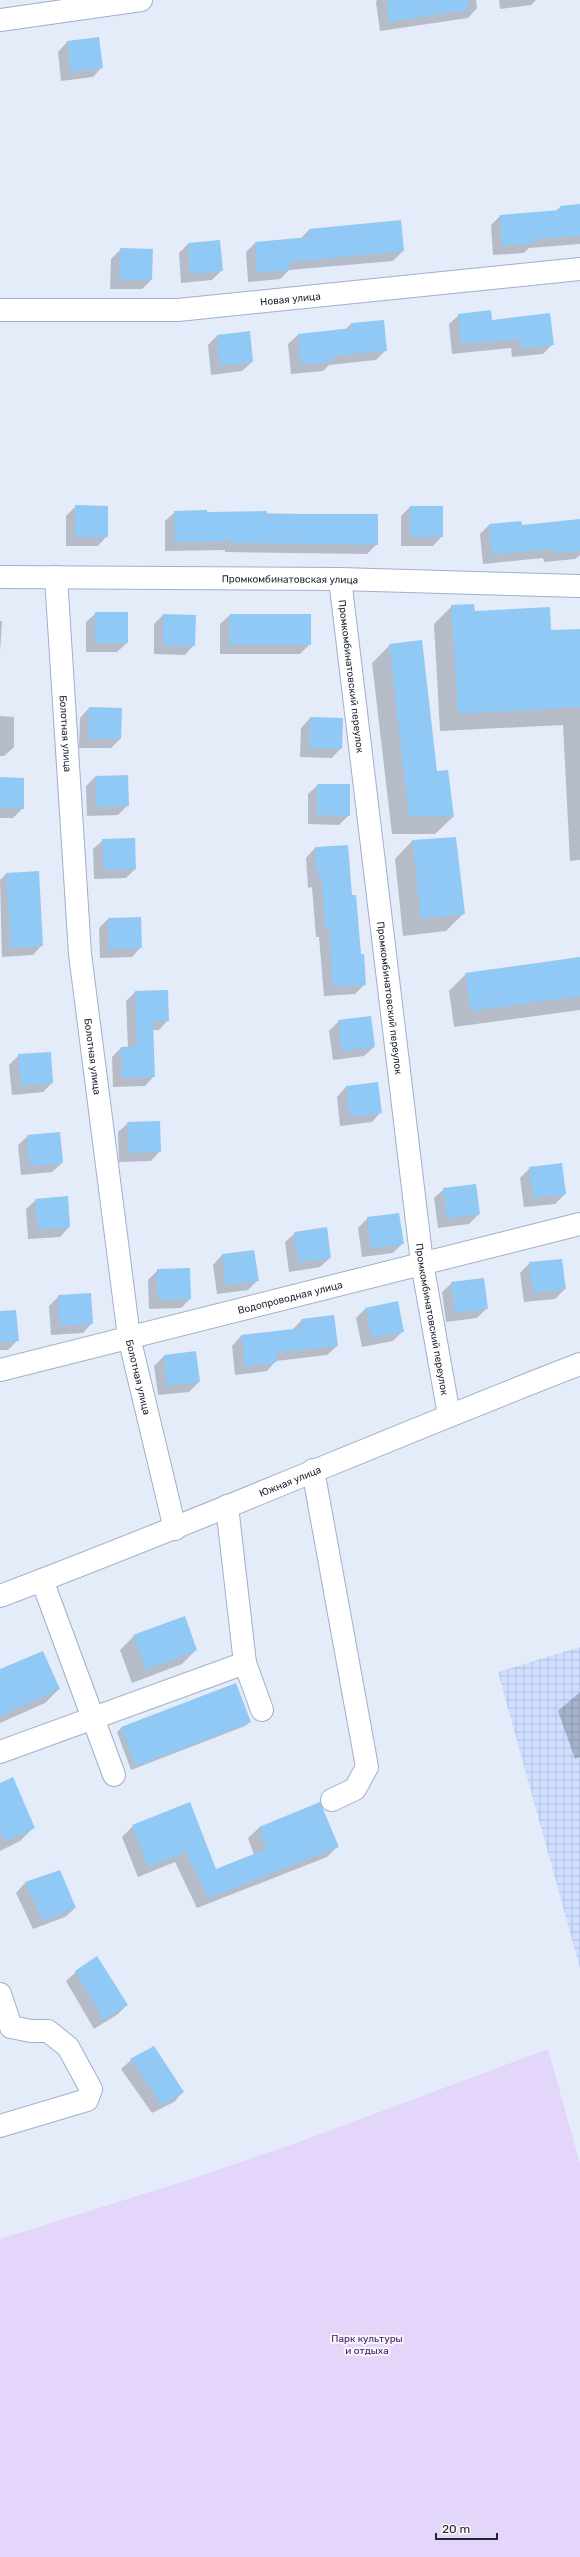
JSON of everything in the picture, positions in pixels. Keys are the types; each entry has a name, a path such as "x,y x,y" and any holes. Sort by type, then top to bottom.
{"street":[{"path":"0,20 141,0"},
{"name":"Новая улица","path":"0,310 178,310 580,269"},
{"name":"Промкомбинатовская улица","path":"0,577 340,579 580,586"},
{"name":"Болотная улица","path":"56,577 80,954 129,1337 174,1529"},
{"name":"Промкомбинатовский переулок","path":"340,579 422,1263 449,1415"},
{"name":"Водопроводная улица","path":"0,1370 580,1224"},
{"name":"Южная улица","path":"0,1596 174,1529 313,1470 580,1364"},
{"path":"313,1470 367,1767 355,1789 332,1800"},
{"path":"227,1506 245,1664 262,1710"},
{"path":"42,1580 114,1775"},
{"path":"0,1752 245,1664"},
{"path":"0,1994 11,2027 31,2031 48,2031 68,2047 91,2088 88,2100 0,2126"}],"shaded area":[{"path":"580,1647 580,1968 498,1672"}],"green space":[{"name":"Парк культуры и отдыха","path":"548,2049 580,2164 580,2557 0,2557 0,2239 188,2180 299,2142"}],"building":[{"path":"386,0 468,0 468,10 389,22"},
{"path":"99,37 103,68 71,72 67,41"},
{"path":"580,204 580,236 535,239 535,243 502,246 500,215 560,210 560,206"},
{"path":"401,220 404,251 289,262 290,270 257,273 255,242 309,237 309,229"},
{"path":"220,240 223,271 190,274 188,243"},
{"path":"120,248 153,249 152,280 119,280"},
{"path":"491,310 492,320 550,313 554,345 521,348 520,339 461,344 458,314"},
{"path":"384,320 387,351 333,356 334,361 301,365 298,334 352,328 351,323"},
{"path":"250,331 253,362 220,366 217,335"},
{"path":"75,505 108,506 108,537 75,537"},
{"path":"410,506 443,506 443,537 410,537"},
{"path":"207,510 207,512 267,511 267,514 378,514 378,545 234,543 234,541 175,542 174,511"},
{"path":"580,519 580,551 553,553 553,549 492,555 489,524 521,521 522,525"},
{"path":"474,604 475,611 550,607 551,630 580,629 580,707 458,714 451,605"},
{"path":"95,612 128,612 128,643 95,643"},
{"path":"163,614 196,615 195,646 163,645"},
{"path":"230,614 311,614 311,645 229,645"},
{"path":"422,640 437,771 448,770 454,817 409,816 389,644"},
{"path":"89,707 122,708 121,739 88,738"},
{"path":"310,717 343,718 342,749 309,748"},
{"path":"128,775 129,806 96,807 95,776"},
{"path":"0,777 24,778 24,809 0,808"},
{"path":"317,784 350,784 350,816 317,815"},
{"path":"456,837 465,914 421,919 412,840"},
{"path":"135,838 136,869 104,870 102,839"},
{"path":"348,845 352,895 356,895 361,954 364,954 366,985 333,987 329,928 325,928 322,878 318,878 315,847"},
{"path":"39,871 43,946 11,948 6,873"},
{"path":"141,917 142,948 109,949 108,918"},
{"path":"580,957 580,996 471,1011 465,973"},
{"path":"168,990 169,1021 153,1021 155,1077 122,1078 121,1047 137,1046 135,991"},
{"path":"371,1016 375,1047 342,1051 338,1020"},
{"path":"51,1052 53,1083 21,1086 18,1054"},
{"path":"378,1082 382,1113 350,1117 346,1086"},
{"path":"160,1121 161,1152 129,1153 127,1122"},
{"path":"60,1132 63,1163 30,1166 27,1135"},
{"path":"562,1163 566,1194 533,1198 529,1167"},
{"path":"476,1184 480,1214 447,1219 443,1188"},
{"path":"68,1196 70,1227 38,1230 35,1199"},
{"path":"399,1213 404,1244 371,1248 367,1217"},
{"path":"327,1227 331,1258 298,1263 294,1232"},
{"path":"254,1250 259,1281 226,1285 222,1254"},
{"path":"562,1259 566,1289 533,1293 529,1262"},
{"path":"190,1268 191,1299 158,1300 157,1269"},
{"path":"484,1278 488,1309 455,1313 451,1282"},
{"path":"91,1293 93,1324 60,1326 58,1295"},
{"path":"398,1301 404,1332 372,1338 365,1308"},
{"path":"16,1310 19,1341 0,1342 0,1311"},
{"path":"334,1315 338,1346 276,1353 277,1362 245,1366 241,1335 302,1328 301,1319"},
{"path":"196,1351 200,1382 167,1386 164,1355"},
{"path":"185,1616 197,1650 146,1670 133,1635"},
{"path":"43,1651 60,1689 0,1716 0,1669"},
{"path":"236,1683 251,1722 136,1766 121,1727"},
{"path":"13,1777 35,1828 5,1842 0,1831 0,1783"},
{"path":"190,1802 216,1869 266,1849 259,1827 320,1802 339,1847 208,1898 186,1852 148,1867 132,1825"},
{"path":"60,1870 76,1908 43,1921 25,1882"},
{"path":"97,1956 128,2005 104,2020 75,1971"},
{"path":"154,2046 184,2092 162,2105 130,2059"}]}
